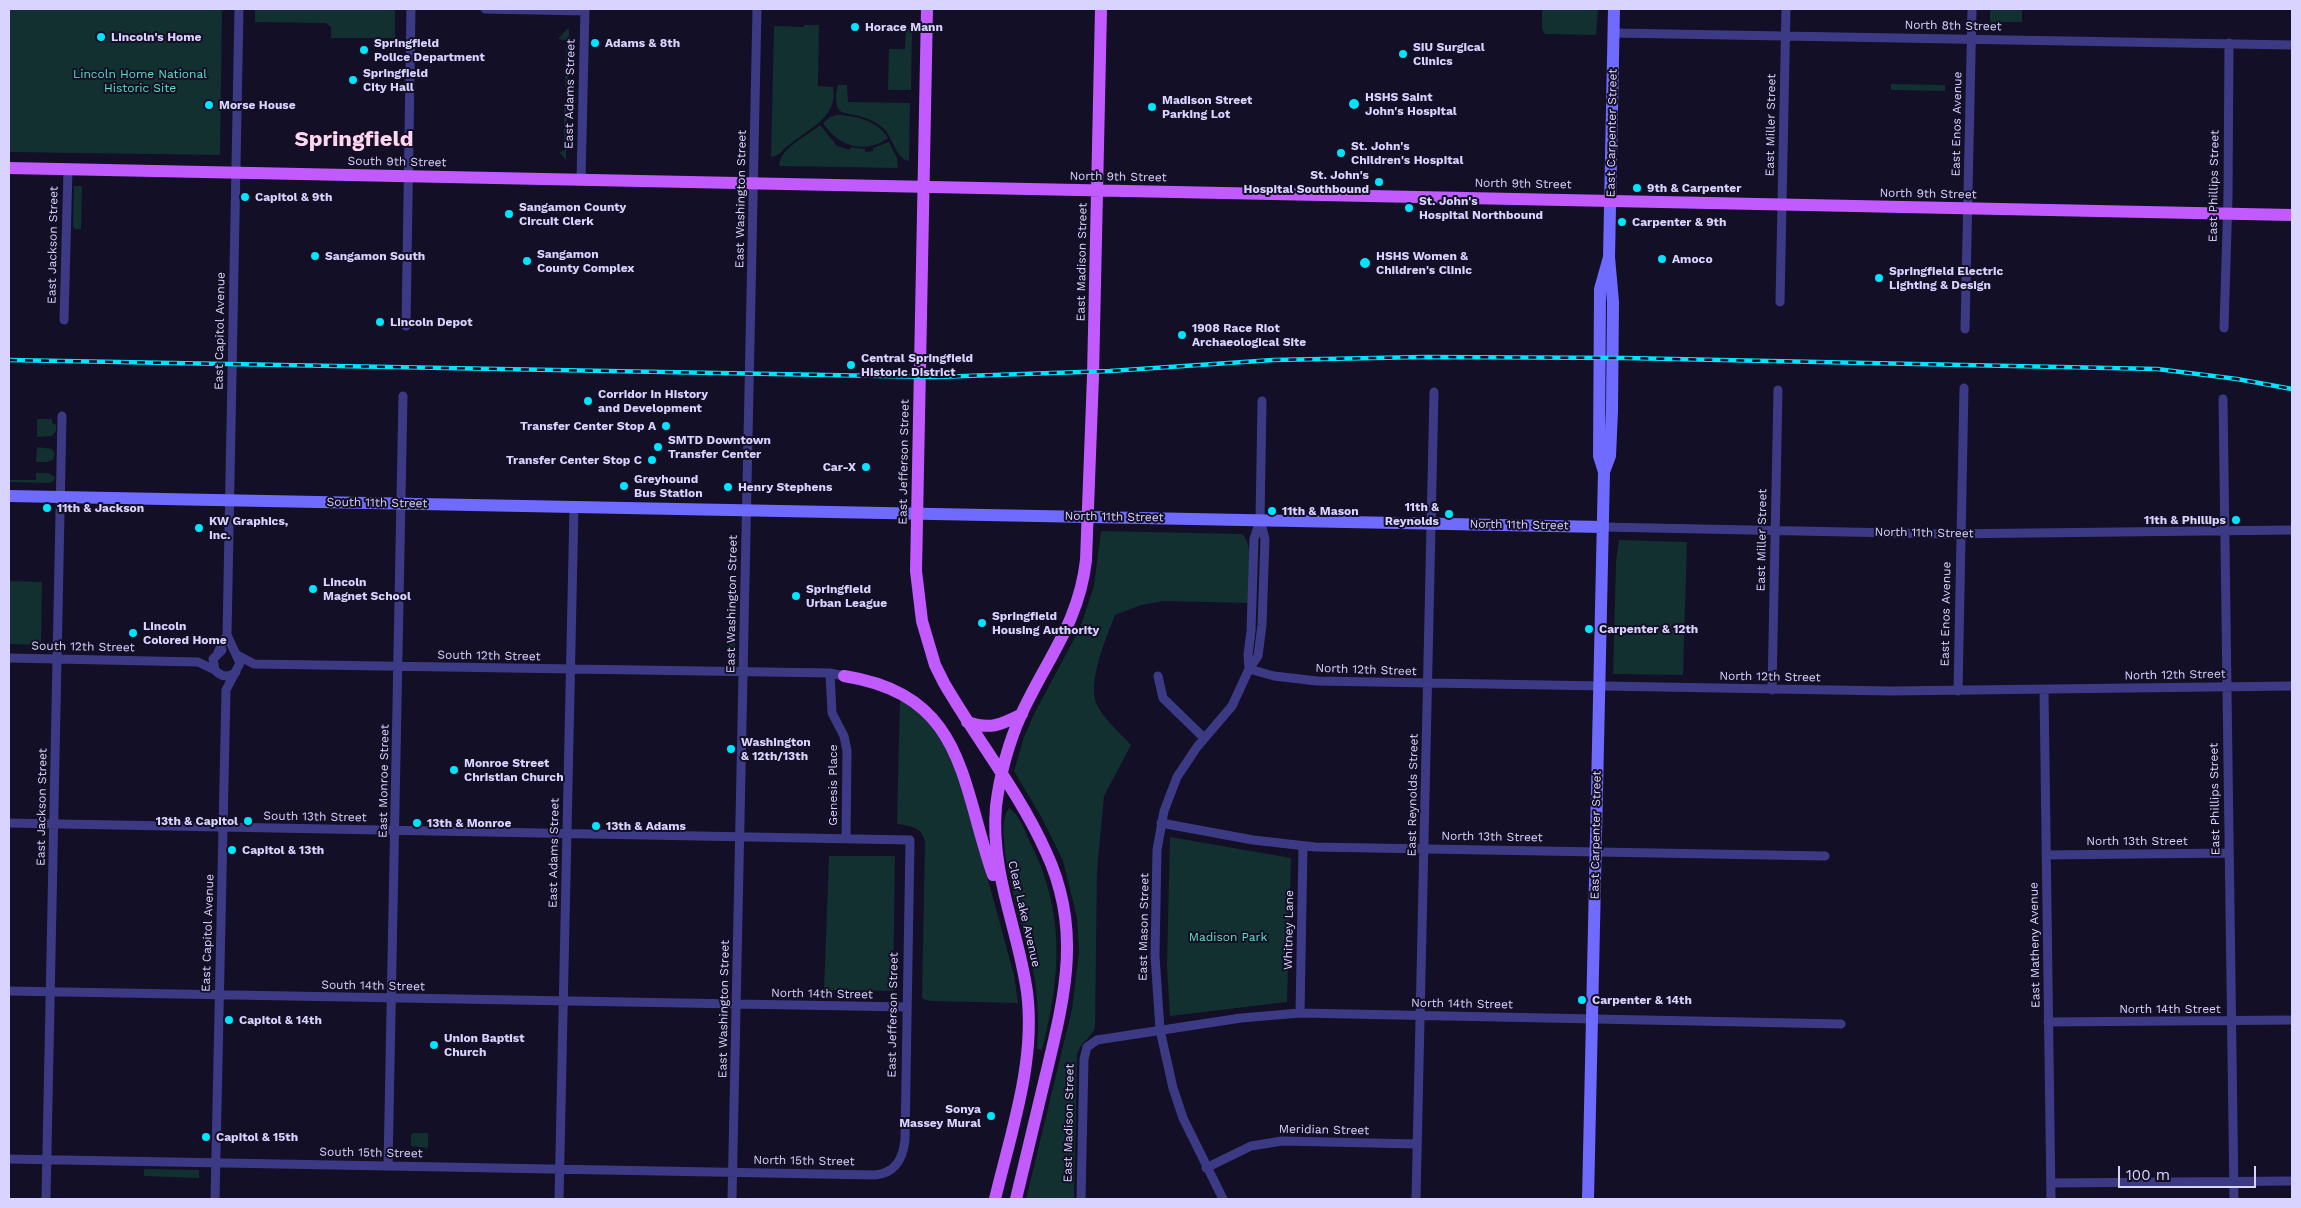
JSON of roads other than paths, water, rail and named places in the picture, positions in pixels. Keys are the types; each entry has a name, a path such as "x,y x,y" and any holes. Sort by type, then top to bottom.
{"main road":[{"name":"East Jefferson Street","path":"927,9 916,571 922,621 935,665 967,722 1002,776"},
{"name":"East Madison Street","path":"1022,714 1068,628 1084,576 1089,517 1101,9"},
{"name":"South 9th Street","path":"9,168 754,184"},
{"name":"North 9th Street","path":"754,184 2292,215"},
{"path":"844,676 874,681 899,692 928,712 941,728 961,765 984,848 1011,924"},
{"path":"967,722 983,726 993,726 1022,714"},
{"name":"Clear Lake Avenue","path":"995,1199 1023,1078 1029,1037 1027,992 1000,884 996,855 996,806 1007,750 1022,714"},
{"path":"1002,776 1034,827 1054,872 1064,912 1068,956 1064,998 1016,1199"}],"street":[{"name":"East Capitol Avenue","path":"217,653 227,635 239,9"},
{"path":"406,326 412,9"},
{"path":"485,9 585,10"},
{"name":"East Washington Street","path":"732,1199 757,9"},
{"name":"East Carpenter Street","path":"1588,1199 1604,472 1599,456 1600,289 1609,257 1614,9"},
{"name":"East Miller Street","path":"1780,302 1786,9"},
{"name":"East Enos Avenue","path":"1965,329 1972,9"},
{"name":"East Adams Street","path":"581,180 585,10"},
{"name":"North 8th Street","path":"1614,33 2292,45"},
{"name":"East Phillips Street","path":"2224,328 2229,44"},
{"name":"East Jackson Street","path":"64,320 68,169"},
{"name":"East Enos Avenue","path":"1958,691 1964,388"},
{"name":"East Miller Street","path":"1772,690 1778,390"},
{"name":"East Reynolds Street","path":"1416,1199 1434,392"},
{"name":"East Monroe Street","path":"388,1166 403,396"},
{"name":"East Phillips Street","path":"2223,399 2230,1021 2234,1199"},
{"name":"East Mason Street","path":"1223,1199 1190,1134 1173,1088 1160,1030 1155,956 1157,850 1161,823 1177,777 1204,738 1232,706 1249,669 1248,655 1251,631 1254,539 1260,520 1262,402"},
{"name":"East Jackson Street","path":"46,1199 62,416"},
{"name":"South 11th Street","path":"9,496 746,510"},
{"name":"East Adams Street","path":"559,1199 574,507"},
{"name":"North 11th Street","path":"746,510 916,515 1960,534 2292,530"},
{"path":"227,635 240,663 238,670"},
{"path":"198,662 226,649 236,654"},
{"path":"217,653 213,663 215,671 226,690"},
{"name":"South 12th Street","path":"236,654 254,664 743,673"},
{"name":"South 12th Street","path":"9,658 198,662 215,671"},
{"path":"215,671 220,675 229,676 238,670 254,664"},
{"name":"North 12th Street","path":"1249,669 1274,676 1317,681 1772,690 1958,691 2292,686"},
{"name":"East Capitol Avenue","path":"215,1199 226,690 238,670"},
{"path":"743,673 830,673 844,676"},
{"name":"Genesis Place","path":"830,673 832,713 844,736 848,752 846,839"},
{"path":"1158,676 1164,698 1204,738"},
{"name":"East Matheny Avenue","path":"2044,690 2051,1199"},
{"name":"South 13th Street","path":"9,823 740,837"},
{"name":"North 13th Street","path":"1161,823 1303,847 1825,856"},
{"path":"740,837 846,839"},
{"name":"East Jefferson Street","path":"846,839 910,840 904,1151 894,1168 875,1174"},
{"name":"Whitney Lane","path":"1300,1014 1303,847"},
{"name":"North 13th Street","path":"2046,855 2228,853"},
{"name":"South 14th Street","path":"9,991 736,1004"},
{"name":"North 14th Street","path":"736,1004 907,1008"},
{"name":"North 14th Street","path":"1087,1047 1097,1040 1160,1030 1241,1018 1300,1014 1841,1024"},
{"name":"North 14th Street","path":"2048,1022 2292,1020"},
{"name":"East Madison Street","path":"1081,1199 1084,1059 1087,1047"},
{"name":"Meridian Street","path":"1206,1168 1251,1146 1282,1141 1417,1144"},
{"name":"South 15th Street","path":"9,1159 732,1172"},
{"name":"North 15th Street","path":"732,1172 875,1174"},
{"path":"2051,1183 2292,1181"}],"railway":[{"path":"9,360 936,377 1110,371 1273,360 1424,357 1625,358 2157,369 2237,379 2292,389"}],"place":[{"name":"Horace Mann","path":"855,27"},
{"name":"Lincoln's Home","path":"101,37"},
{"name":"Adams & 8th","path":"595,43"},
{"name":"Springfield Police Department","path":"364,50"},
{"name":"SIU Surgical Clinics","path":"1403,54"},
{"name":"Springfield City Hall","path":"353,80"},
{"name":"HSHS Saint John's Hospital","path":"1354,104"},
{"name":"Morse House","path":"209,105"},
{"name":"Madison Street Parking Lot","path":"1152,107"},
{"name":"St. John's Children's Hospital","path":"1341,153"},
{"name":"St. John's Hospital Southbound","path":"1379,182"},
{"name":"9th & Carpenter","path":"1637,188"},
{"name":"Capitol & 9th","path":"245,197"},
{"name":"St. John's Hospital Northbound","path":"1409,208"},
{"name":"Sangamon County Circuit Clerk","path":"509,214"},
{"name":"Carpenter & 9th","path":"1622,222"},
{"name":"Sangamon South","path":"315,256"},
{"name":"Amoco","path":"1662,259"},
{"name":"Sangamon County Complex","path":"527,261"},
{"name":"HSHS Women & Children's Clinic","path":"1365,263"},
{"name":"Springfield Electric Lighting & Design","path":"1879,278"},
{"name":"Lincoln Depot","path":"380,322"},
{"name":"1908 Race Riot Archaeological Site","path":"1182,335"},
{"name":"Central Springfield Historic District","path":"851,365"},
{"name":"Corridor in History and Development","path":"588,401"},
{"name":"Transfer Center Stop A","path":"666,426"},
{"name":"SMTD Downtown Transfer Center","path":"658,447"},
{"name":"Transfer Center Stop C","path":"652,460"},
{"name":"Car-X","path":"866,467"},
{"name":"Greyhound Bus Station","path":"624,486"},
{"name":"Henry Stephens","path":"728,487"},
{"name":"11th & Jackson","path":"47,508"},
{"name":"11th & Mason","path":"1272,511"},
{"name":"11th & Reynolds","path":"1449,514"},
{"name":"11th & Phillips","path":"2236,520"},
{"name":"KW Graphics, Inc.","path":"199,528"},
{"name":"Lincoln Magnet School","path":"313,589"},
{"name":"Springfield Urban League","path":"796,596"},
{"name":"Springfield Housing Authority","path":"982,623"},
{"name":"Carpenter & 12th","path":"1589,629"},
{"name":"Lincoln Colored Home","path":"133,633"},
{"name":"Washington & 12th/13th","path":"731,749"},
{"name":"Monroe Street Christian Church","path":"454,770"},
{"name":"13th & Capitol","path":"248,821"},
{"name":"13th & Monroe","path":"417,823"},
{"name":"13th & Adams","path":"596,826"},
{"name":"Capitol & 13th","path":"232,850"},
{"name":"Carpenter & 14th","path":"1582,1000"},
{"name":"Capitol & 14th","path":"229,1020"},
{"name":"Union Baptist Church","path":"434,1045"},
{"name":"Sonya Massey Mural","path":"991,1116"},
{"name":"Capitol & 15th","path":"206,1137"}],"district":[{"name":"Springfield","path":"354,140"}],"park label":[{"name":"Lincoln Home National Historic Site","path":"140,81"},
{"name":"Madison Park","path":"1228,937"}]}
